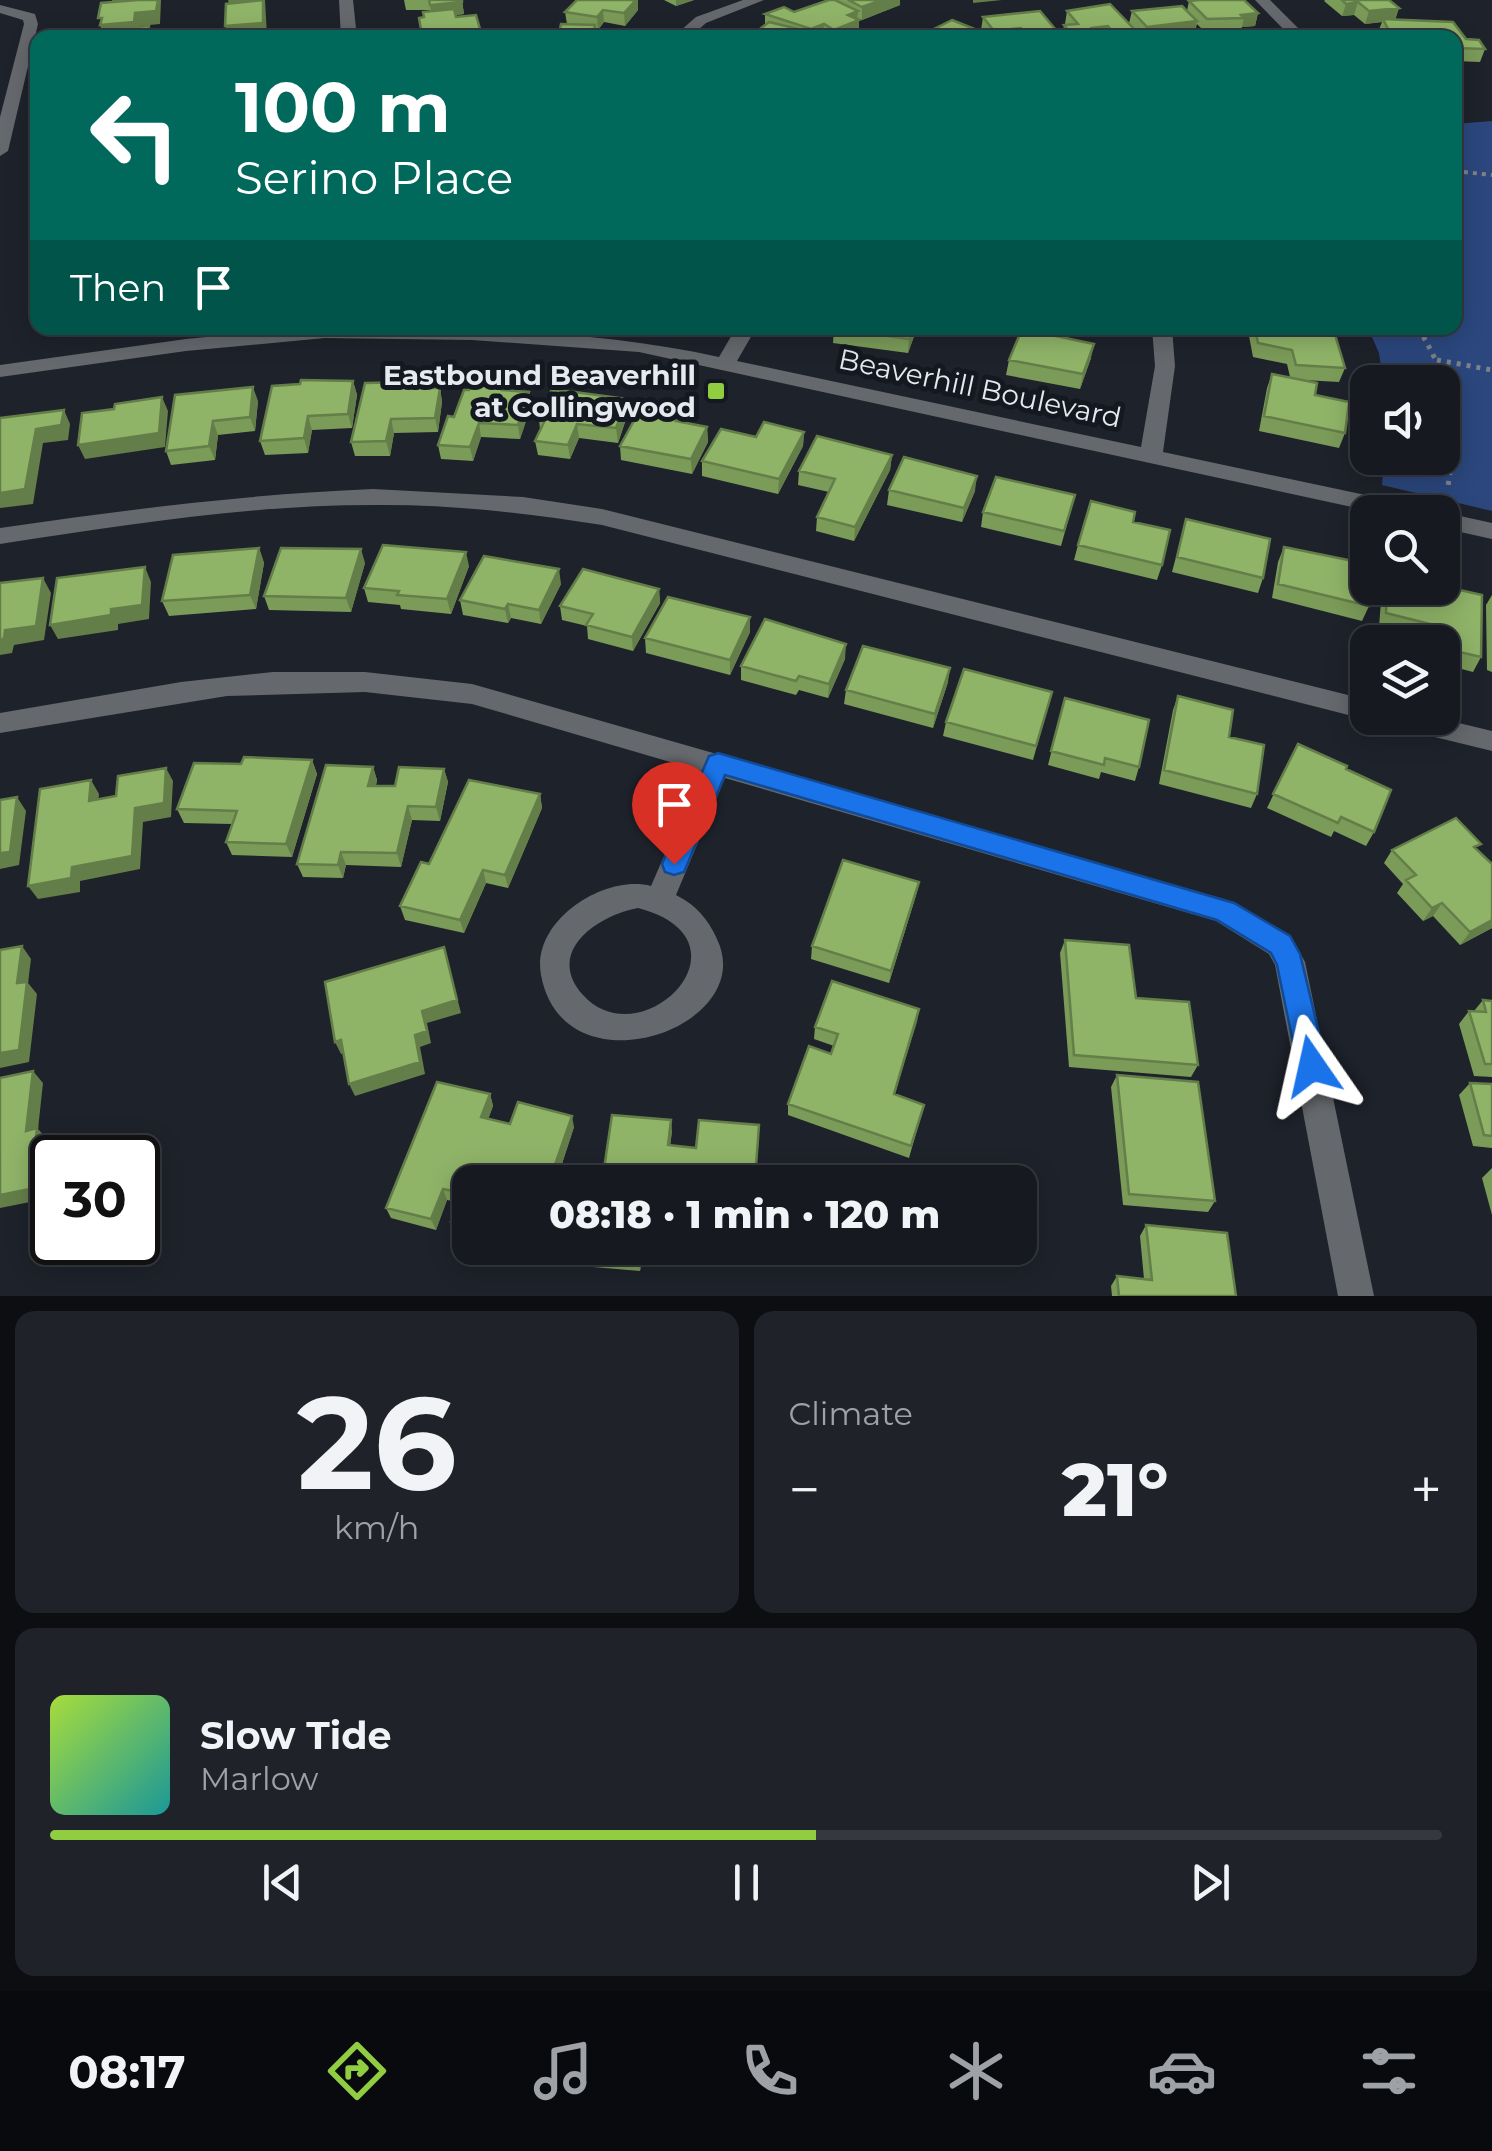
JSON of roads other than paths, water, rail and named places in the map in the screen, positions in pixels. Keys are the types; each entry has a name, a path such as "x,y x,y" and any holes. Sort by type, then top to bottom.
{"street":[{"path":"346,0 348,30"},
{"path":"689,30 702,20 757,0"},
{"path":"1262,0 1294,30"},
{"path":"0,10 30,17 30,30"},
{"path":"0,151 30,32"},
{"name":"Beaverhill Boulevard","path":"0,371 295,335"},
{"name":"Beaverhill Boulevard","path":"510,335 639,346 726,362 1350,499"},
{"path":"726,362 742,335"},
{"path":"1151,456 1165,366 1163,335"},
{"path":"0,536 278,498 436,496 536,504 620,521 1350,705"},
{"path":"1460,524 1492,531"},
{"path":"0,723 136,699 253,684 363,682 472,694 1224,911 1280,945 1290,962 1356,1296"},
{"path":"1460,733 1492,741"},
{"path":"660,898 718,763"},
{"path":"638,895 660,898 681,910 697,927 706,948 705,971 695,993 678,1012 654,1024 627,1028 601,1024 580,1013 557,978 556,957 563,937 576,919 604,901 638,895"}],"place":[{"name":"Eastbound Beaverhill at Collingwood","path":"716,391"}]}
